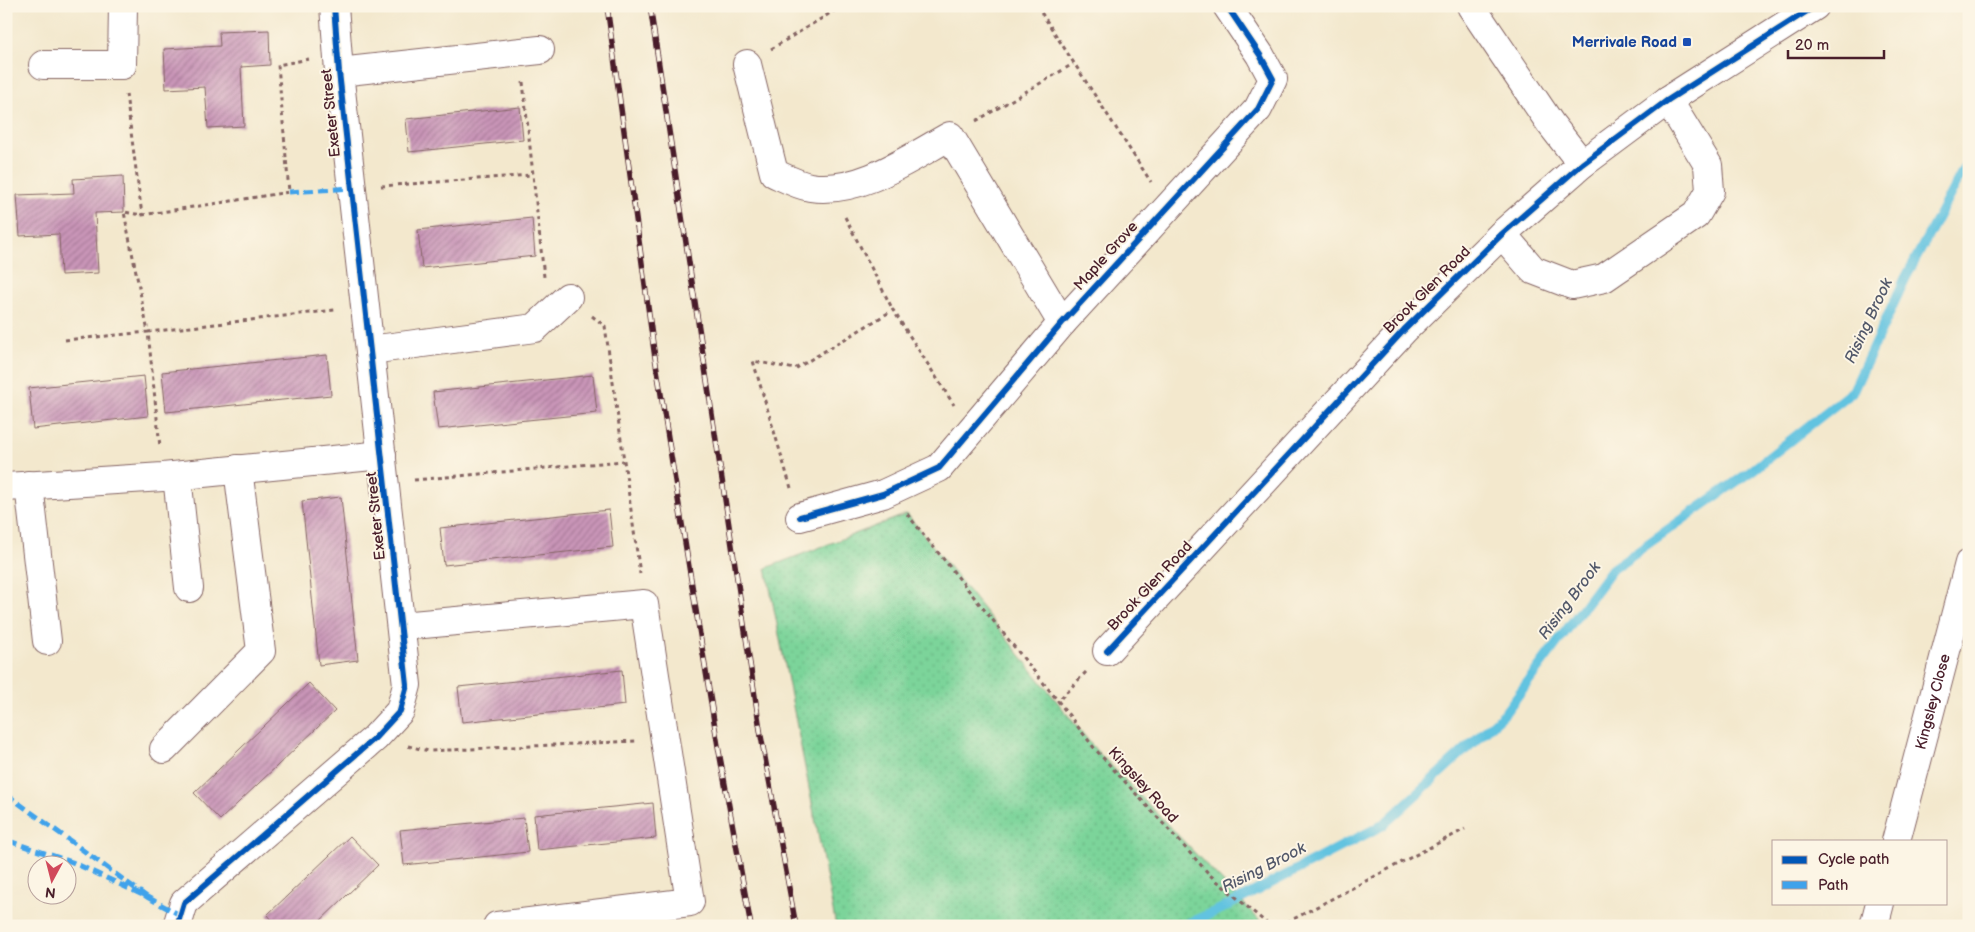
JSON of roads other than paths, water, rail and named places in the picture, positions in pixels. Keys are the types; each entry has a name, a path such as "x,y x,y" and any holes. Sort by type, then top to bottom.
{"street":[{"path":"43,65 122,65 123,6"},
{"name":"Exeter Street","path":"177,926 184,903 375,738 400,711 407,685 338,63 334,6"},
{"name":"Maple Grove","path":"800,517 883,494 939,468 1062,323 1258,109 1273,79 1260,55 1227,6"},
{"path":"1472,6 1550,123 1582,164"},
{"name":"Brook Glen Road","path":"1107,651 1404,330 1502,234 1582,164 1668,100 1815,6"},
{"path":"338,63 530,51"},
{"path":"747,64 774,173 809,187 831,188 857,184 950,136 1062,323"},
{"path":"1502,234 1533,270 1572,285 1604,278 1696,215 1710,191 1708,165 1668,100"},
{"path":"370,350 535,328 558,306"},
{"path":"47,642 18,486 170,477 382,455"},
{"path":"164,749 261,650 238,469"},
{"path":"170,477 189,588"},
{"name":"Kingsley Close","path":"1896,840 1969,563"},
{"path":"401,626 644,604 690,902 496,926"},
{"path":"1874,926 1880,904"}],"waterway":[{"name":"Rising Brook","path":"1182,926 1221,909 1383,825 1504,714 1612,569 1750,472 1853,391 1905,279 1969,159"}],"railway":[{"path":"607,6 654,351 718,746 751,926"},
{"path":"650,6 761,736 796,926"}],"place":[{"name":"Merrivale Road","path":"1687,42"}]}
